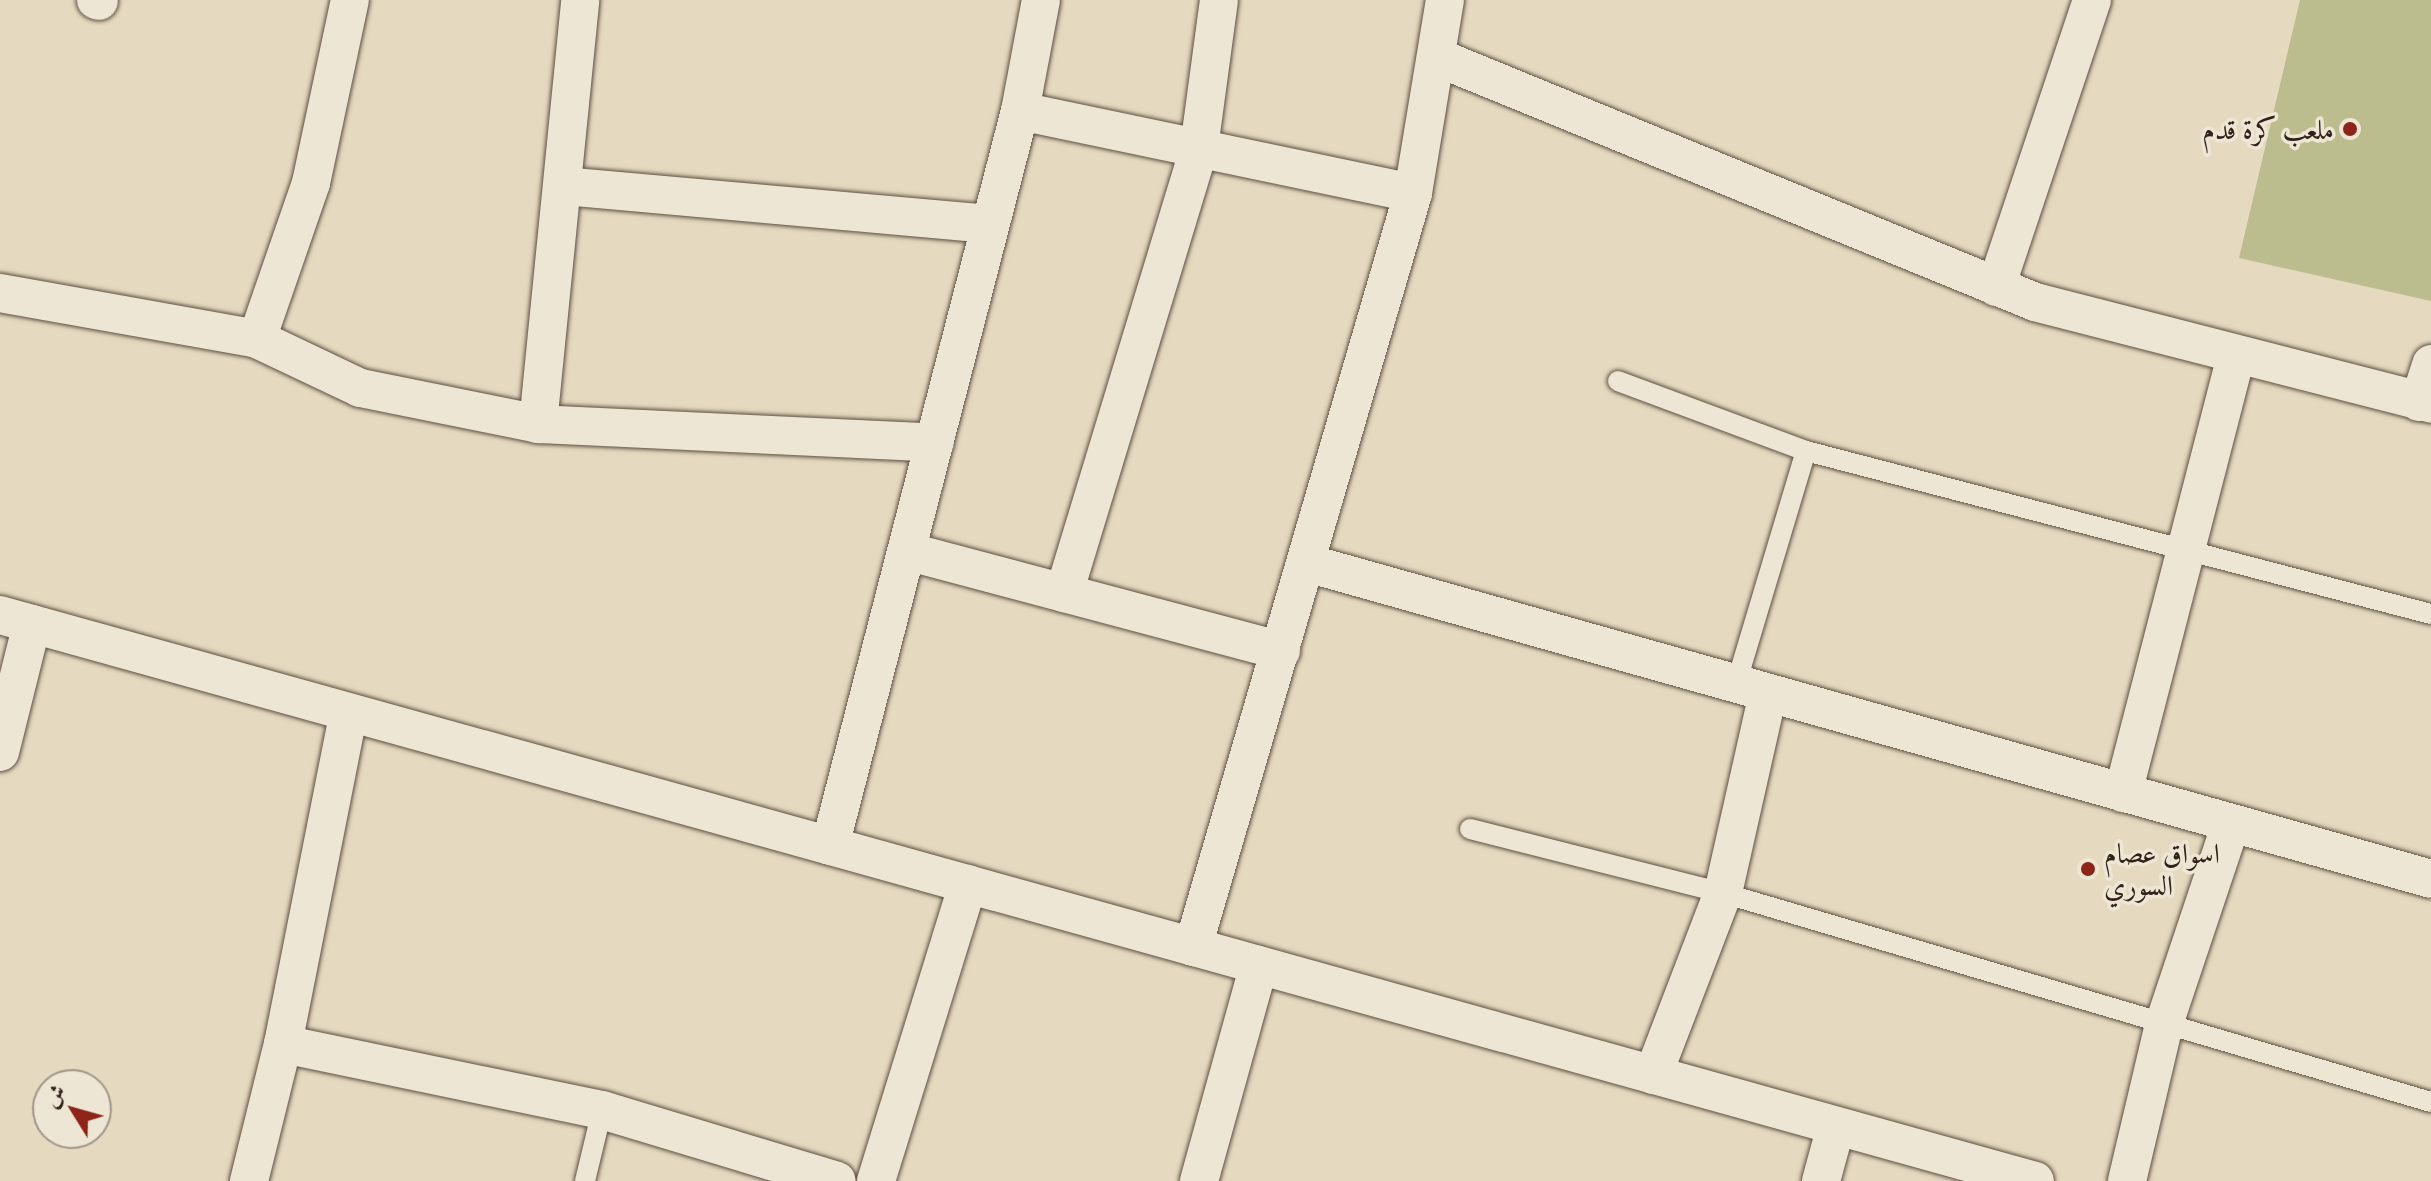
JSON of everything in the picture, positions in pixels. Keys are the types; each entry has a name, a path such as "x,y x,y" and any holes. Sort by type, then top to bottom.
{"street":[{"path":"257,339 311,183 350,0"},
{"path":"538,424 564,186 580,0"},
{"path":"830,846 910,552 987,224 1020,111 1041,0"},
{"path":"1064,593 1199,148 1219,0"},
{"path":"1193,947 1413,193 1439,58 1445,0"},
{"path":"1996,287 2092,0"},
{"path":"1439,58 2035,302 2425,403 2431,364"},
{"path":"1020,111 1413,193"},
{"path":"564,186 987,224"},
{"path":"0,293 257,339 360,388 538,424 935,443"},
{"path":"2123,793 2236,355"},
{"path":"910,552 1281,651"},
{"path":"1307,563 2431,879"},
{"path":"0,752 16,620 2035,1181"},
{"path":"1653,1075 1723,893 1752,688"},
{"path":"249,1181 283,1044 349,712"},
{"path":"2127,1181 2164,1024 2231,824"},
{"path":"876,1181 968,884"},
{"path":"1199,1181 1259,965"},
{"path":"283,1044 602,1110 837,1181"},
{"path":"1821,1181 1836,1126"}],"lane":[{"path":"1618,381 1806,451 2431,614"},
{"path":"1752,688 1806,451"},
{"path":"1470,829 1723,893 2431,1102"},
{"path":"585,1181 602,1110"}],"green space":[{"name":"ملعب كرة قدم","path":"2300,0 2431,0 2431,301 2239,258"}],"place":[{"name":"ملعب كرة قدم","path":"2350,129"},
{"name":"اسواق عصام السوري","path":"2088,869"}]}
